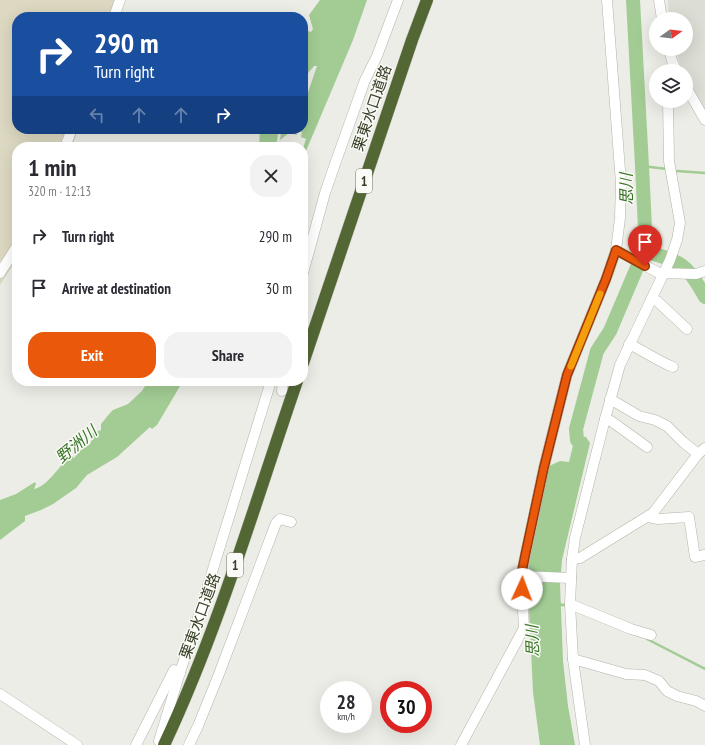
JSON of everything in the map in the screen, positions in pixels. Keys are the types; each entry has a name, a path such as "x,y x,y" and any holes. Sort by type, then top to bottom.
{"highway":[{"name":"栗東水口道路","path":"308,347 409,47 427,0"},
{"name":"栗東水口道路","path":"161,743 194,677 234,569 295,386"}],"street":[{"path":"116,12 120,0"},
{"path":"308,255 323,200 335,164 365,80 377,56 398,0"},
{"path":"460,745 524,628 524,576 544,467 567,375 617,251 621,183 607,0"},
{"path":"659,0 661,12"},
{"path":"671,56 674,64"},
{"path":"693,99 705,120"},
{"path":"584,745 573,659 569,578 604,419 620,365 651,299 661,273 671,257 677,240 680,223 669,161 668,108"},
{"path":"617,251 661,273 696,273"},
{"path":"0,273 12,254"},
{"path":"651,299 657,301 687,329"},
{"path":"629,344 673,367"},
{"path":"161,743 180,672 269,386"},
{"path":"572,559 580,558 654,513 702,451 682,442 667,426 655,420 639,416 610,398"},
{"path":"604,419 611,421 647,447"},
{"path":"648,517 658,519 689,517 695,557 705,555"},
{"path":"189,745 219,674 276,523 280,519 291,522"},
{"path":"524,576 569,578"},
{"path":"570,604 631,629 651,635"},
{"path":"573,659 626,674 645,674 659,681 667,691 677,696 696,701 705,706"},
{"path":"136,745 174,670 194,677"},
{"path":"0,694 77,745"}],"shaded area":[{"path":"0,0 125,0 120,12 12,12 12,134 76,134 74,142 12,142 12,267 0,285"},
{"path":"668,0 705,0 705,113 693,93 693,64 680,64 678,56 693,56 693,12 669,12"}],"water":[{"path":"320,0 367,0 353,40 308,146 308,142 305,142 306,139 301,137 302,134 308,134 308,92 317,66 314,66 308,73 308,31 311,32 313,29 309,15"},
{"path":"260,134 278,134 276,142 259,142"},
{"path":"281,134 288,134 280,140"},
{"path":"145,386 180,386 157,425 152,429 150,427 117,457 87,475 76,488 53,504 25,516 25,521 0,540 0,500 16,494 35,482 36,484 34,489 44,484 67,460 72,456 74,458 82,449 90,444 92,440 90,434 101,430 101,424 113,410 128,404 142,391"},
{"path":"577,421 580,436 586,437 590,443 562,560 560,584 563,661 568,706 575,745 540,745 533,692 529,609 529,562 549,466 560,461 569,462 575,437 574,429"}],"waterway":[{"name":"思川","path":"577,440 576,429 597,351 610,331 644,251 645,228 633,0"},
{"path":"642,166 667,169"},
{"path":"677,171 705,173"},
{"path":"644,251 675,261 681,265 693,277 705,297"},
{"path":"559,602 561,605 565,605"},
{"path":"647,639 705,669"}],"slow traffic":[{"path":"571,366 600,294"}],"route":[{"path":"522,589 521,576 525,556 544,467 567,375 606,279 616,250 645,266"}],"water label":[{"name":"野洲川","path":"76,444"}]}
